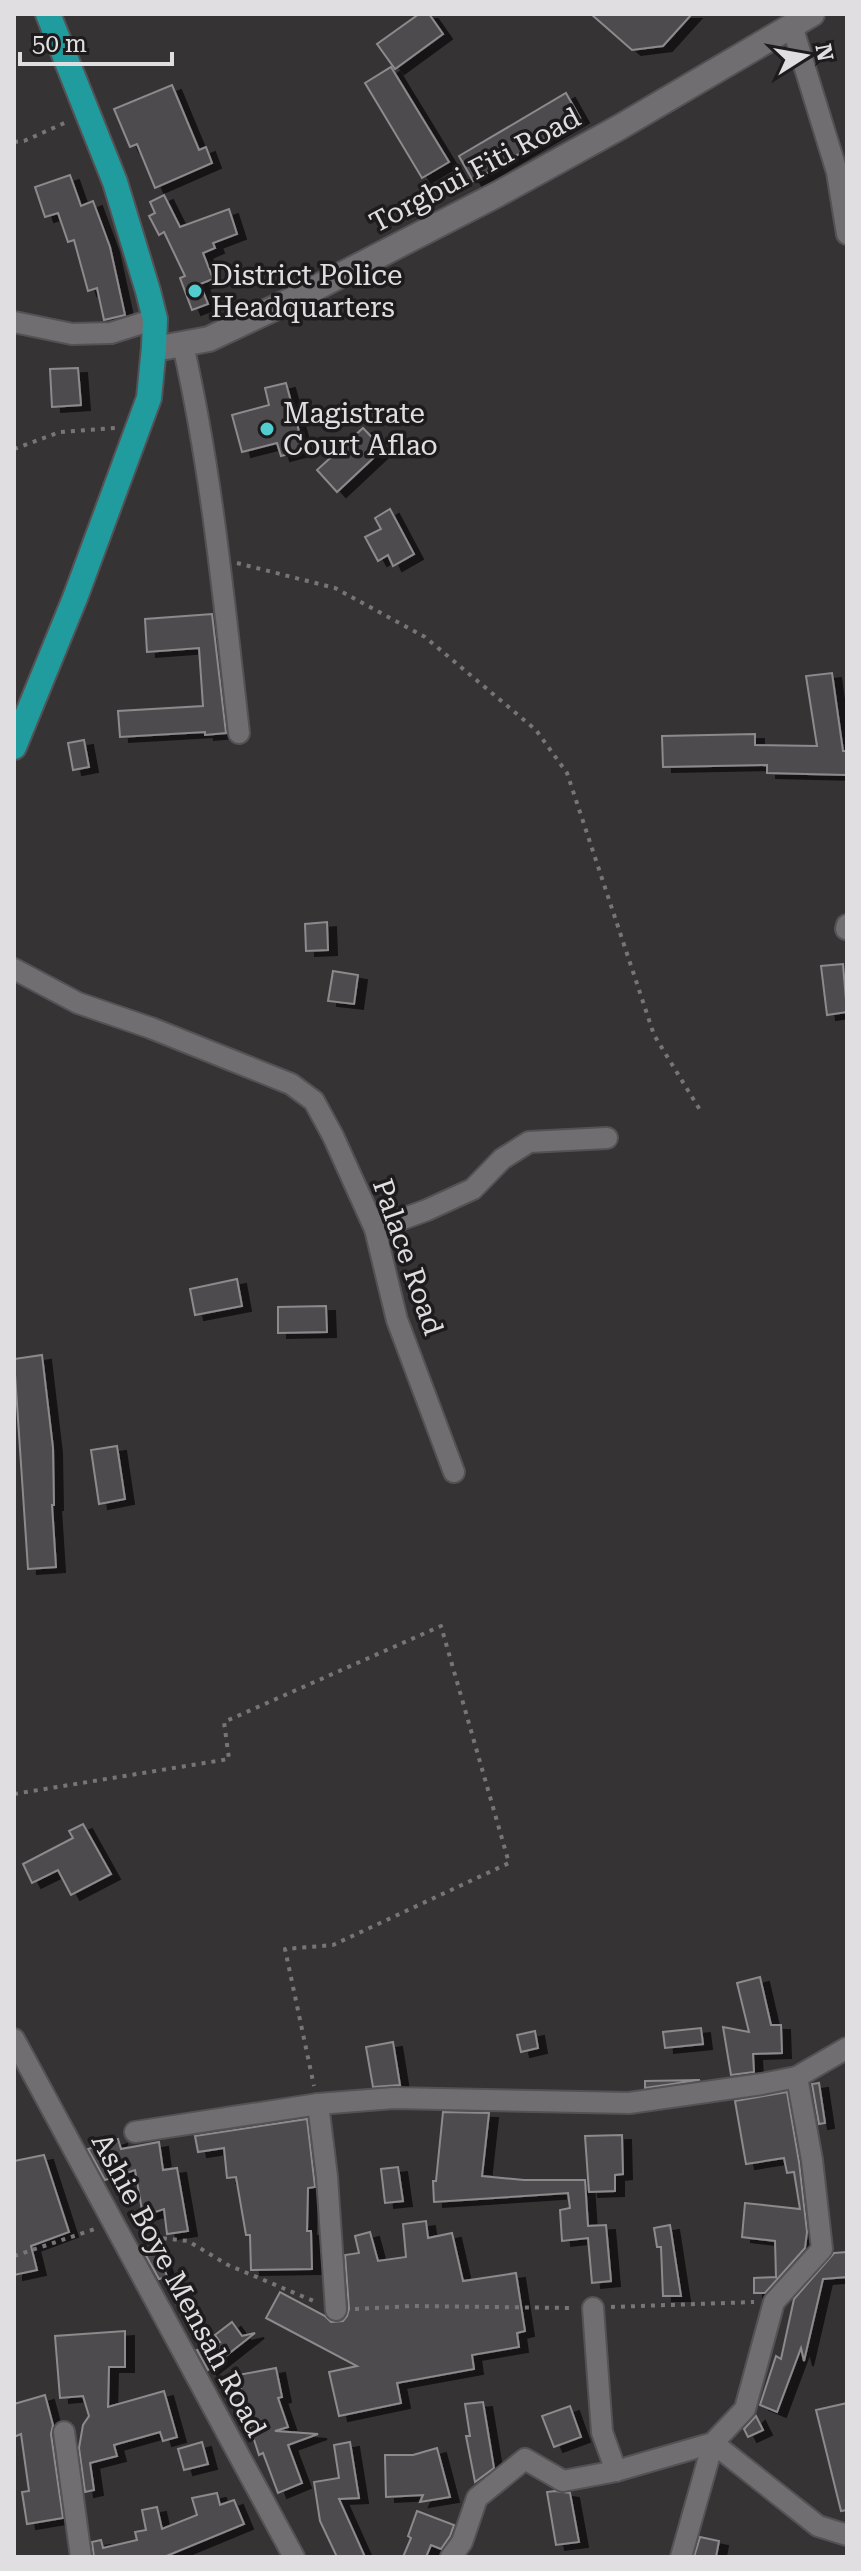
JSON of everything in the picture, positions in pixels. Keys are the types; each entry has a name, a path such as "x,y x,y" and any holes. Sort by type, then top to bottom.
{"highway":[{"path":"14,747 75,598 149,398 154,347 155,319 115,182 48,14"}],"street":[{"path":"802,20 837,172 847,234"},
{"name":"Torgbui Fiti Road","path":"154,347 209,339 318,287 620,127 802,20"},
{"path":"14,322 72,334 111,333 155,319"},
{"path":"183,345 219,558 239,733"},
{"name":"Palace Road","path":"14,969 78,1003 151,1028 291,1084 314,1101 375,1229 397,1320 454,1472"},
{"path":"375,1229 473,1189 502,1159 529,1142 607,1138"},
{"name":"Ashie Boye Mensah Road","path":"14,2039 294,2557"},
{"path":"135,2132 318,2104 394,2098 629,2103 797,2077 847,2048"},
{"path":"681,2557 713,2443 745,2409 774,2302 822,2249 812,2160 797,2077"},
{"path":"318,2104 327,2177 336,2310"},
{"path":"593,2308 602,2432 616,2471"},
{"path":"64,2432 81,2557"},
{"path":"451,2557 462,2542 477,2498 525,2459 563,2481 616,2471 713,2443"},
{"path":"713,2443 818,2526 847,2535"}],"path":[{"path":"14,142 24,141 78,117"},
{"path":"14,449 60,432 129,427"},
{"path":"219,558 335,588 425,637 536,730 567,773 654,1035 700,1110"},
{"path":"14,1794 229,1759 224,1722 441,1626 509,1863 333,1945 285,1949 318,2104"},
{"path":"14,2256 92,2229 188,2241 228,2265 336,2310 412,2306 547,2310 774,2302"}],"building":[{"path":"419,14 429,14 443,34 395,69 377,44"},
{"path":"591,14 692,14 663,46 632,50"},
{"path":"391,67 449,162 422,178 365,83"},
{"path":"172,85 199,150 206,147 212,163 155,188 137,144 130,147 114,109"},
{"path":"566,93 580,118 473,181 459,156"},
{"path":"70,175 81,206 93,201 110,247 125,315 104,320 97,288 88,291 74,240 68,242 58,213 45,217 35,187"},
{"path":"164,195 180,227 229,209 237,234 213,243 215,248 203,253 213,279 200,284 208,304 192,310 180,278 185,276 164,232 159,235 149,216 155,213 150,202"},
{"path":"78,368 81,405 52,407 50,369"},
{"name":"Magistrate Court Aflao","path":"286,383 304,450 281,456 277,443 242,452 232,415 269,405 265,388"},
{"path":"363,428 383,449 337,492 317,470"},
{"path":"390,509 414,554 393,566 388,555 378,561 365,537 381,529 375,518"},
{"path":"212,614 226,733 120,737 118,711 203,706 199,648 147,652 145,619"},
{"path":"832,673 843,751 847,751 846,775 767,773 767,765 663,767 662,736 755,734 755,745 817,746 806,676"},
{"path":"84,740 89,767 73,770 68,743"},
{"path":"327,922 328,950 306,951 305,924"},
{"path":"843,964 847,1012 827,1015 821,966"},
{"path":"333,971 358,975 354,1004 328,1001"},
{"path":"237,1279 242,1306 195,1315 190,1289"},
{"path":"326,1306 327,1332 278,1333 278,1307"},
{"path":"42,1355 53,1448 52,1505 56,1567 28,1569 14,1359"},
{"path":"117,1446 125,1499 99,1504 91,1450"},
{"path":"83,1824 111,1874 71,1895 58,1870 32,1883 23,1864 73,1838 69,1831"},
{"path":"760,1977 771,2025 781,2025 782,2053 753,2054 754,2072 731,2075 723,2027 749,2032 737,1983"},
{"path":"701,2028 703,2044 665,2048 663,2032"},
{"path":"535,2031 538,2048 521,2052 517,2035"},
{"path":"393,2042 400,2085 373,2087 366,2047"},
{"path":"700,2080 645,2088 645,2081"},
{"path":"819,2083 825,2123 819,2124 812,2084"},
{"path":"787,2092 799,2162 807,2232 805,2248 765,2293 754,2293 754,2278 776,2277 775,2241 742,2237 745,2203 800,2209 794,2172 787,2173 784,2158 746,2164 735,2101"},
{"path":"443,2112 489,2113 482,2176 585,2180 588,2226 606,2225 611,2281 592,2283 588,2238 562,2241 560,2210 570,2208 568,2193 434,2202 433,2181 436,2181"},
{"path":"307,2119 315,2187 308,2188 307,2231 311,2231 312,2269 251,2270 250,2235 246,2235 236,2177 227,2178 224,2148 198,2152 195,2136"},
{"path":"622,2135 623,2174 615,2175 615,2191 589,2192 585,2136"},
{"path":"118,2139 121,2149 159,2142 163,2170 177,2168 188,2231 167,2234 164,2209 143,2216 135,2170 105,2180 88,2149"},
{"path":"44,2155 69,2232 31,2246 37,2270 14,2275 14,2161"},
{"path":"398,2167 403,2201 385,2203 381,2169"},
{"path":"426,2221 428,2238 452,2233 463,2281 516,2273 525,2331 517,2333 519,2347 472,2355 474,2369 397,2383 401,2403 339,2416 329,2372 357,2366 266,2318 280,2292 331,2322 343,2321 349,2309 345,2255 359,2253 355,2236 370,2232 378,2261 406,2257 403,2224"},
{"path":"670,2225 681,2296 663,2296 661,2247 657,2247 654,2228"},
{"path":"158,2248 167,2277 159,2279 144,2252"},
{"path":"847,2252 847,2277 823,2279 804,2361 801,2348 777,2412 760,2405 776,2356 781,2359 794,2299 834,2253"},
{"path":"232,2322 242,2336 255,2333 208,2370 197,2350 220,2342 215,2335"},
{"path":"125,2331 125,2367 109,2367 108,2407 164,2391 177,2437 163,2441 160,2432 114,2445 117,2456 90,2463 94,2490 85,2492 79,2448 83,2425 89,2416 83,2396 60,2398 55,2336"},
{"path":"276,2368 282,2397 278,2398 288,2427 275,2431 318,2434 288,2445 302,2483 278,2493 263,2453 259,2455 238,2375"},
{"path":"45,2395 53,2425 51,2434 63,2518 27,2524 22,2492 29,2491 21,2434 14,2437 14,2404"},
{"path":"483,2402 494,2468 475,2482 466,2436 470,2436 465,2404"},
{"path":"847,2403 847,2510 841,2511 816,2410"},
{"path":"570,2406 581,2437 554,2447 542,2416"},
{"path":"756,2416 763,2430 748,2437 744,2429"},
{"path":"202,2442 208,2464 184,2470 178,2449"},
{"path":"350,2442 359,2498 339,2499 365,2557 337,2557 320,2521 314,2482 339,2478 334,2445"},
{"path":"437,2448 450,2497 420,2502 423,2495 386,2497 385,2455 413,2455"},
{"path":"547,2492 570,2493 579,2542 556,2545"},
{"path":"217,2493 220,2505 234,2500 244,2524 164,2557 94,2557 92,2542 101,2540 103,2548 137,2540 135,2532 146,2530 142,2510 157,2507 162,2529 197,2515 192,2498"},
{"path":"417,2511 454,2525 441,2549 431,2545 426,2557 403,2557 411,2538 408,2536"},
{"path":"700,2537 719,2541 716,2557 694,2557"}],"place":[{"name":"District Police Headquarters","path":"195,291"},
{"name":"Magistrate Court Aflao","path":"267,429"}]}
